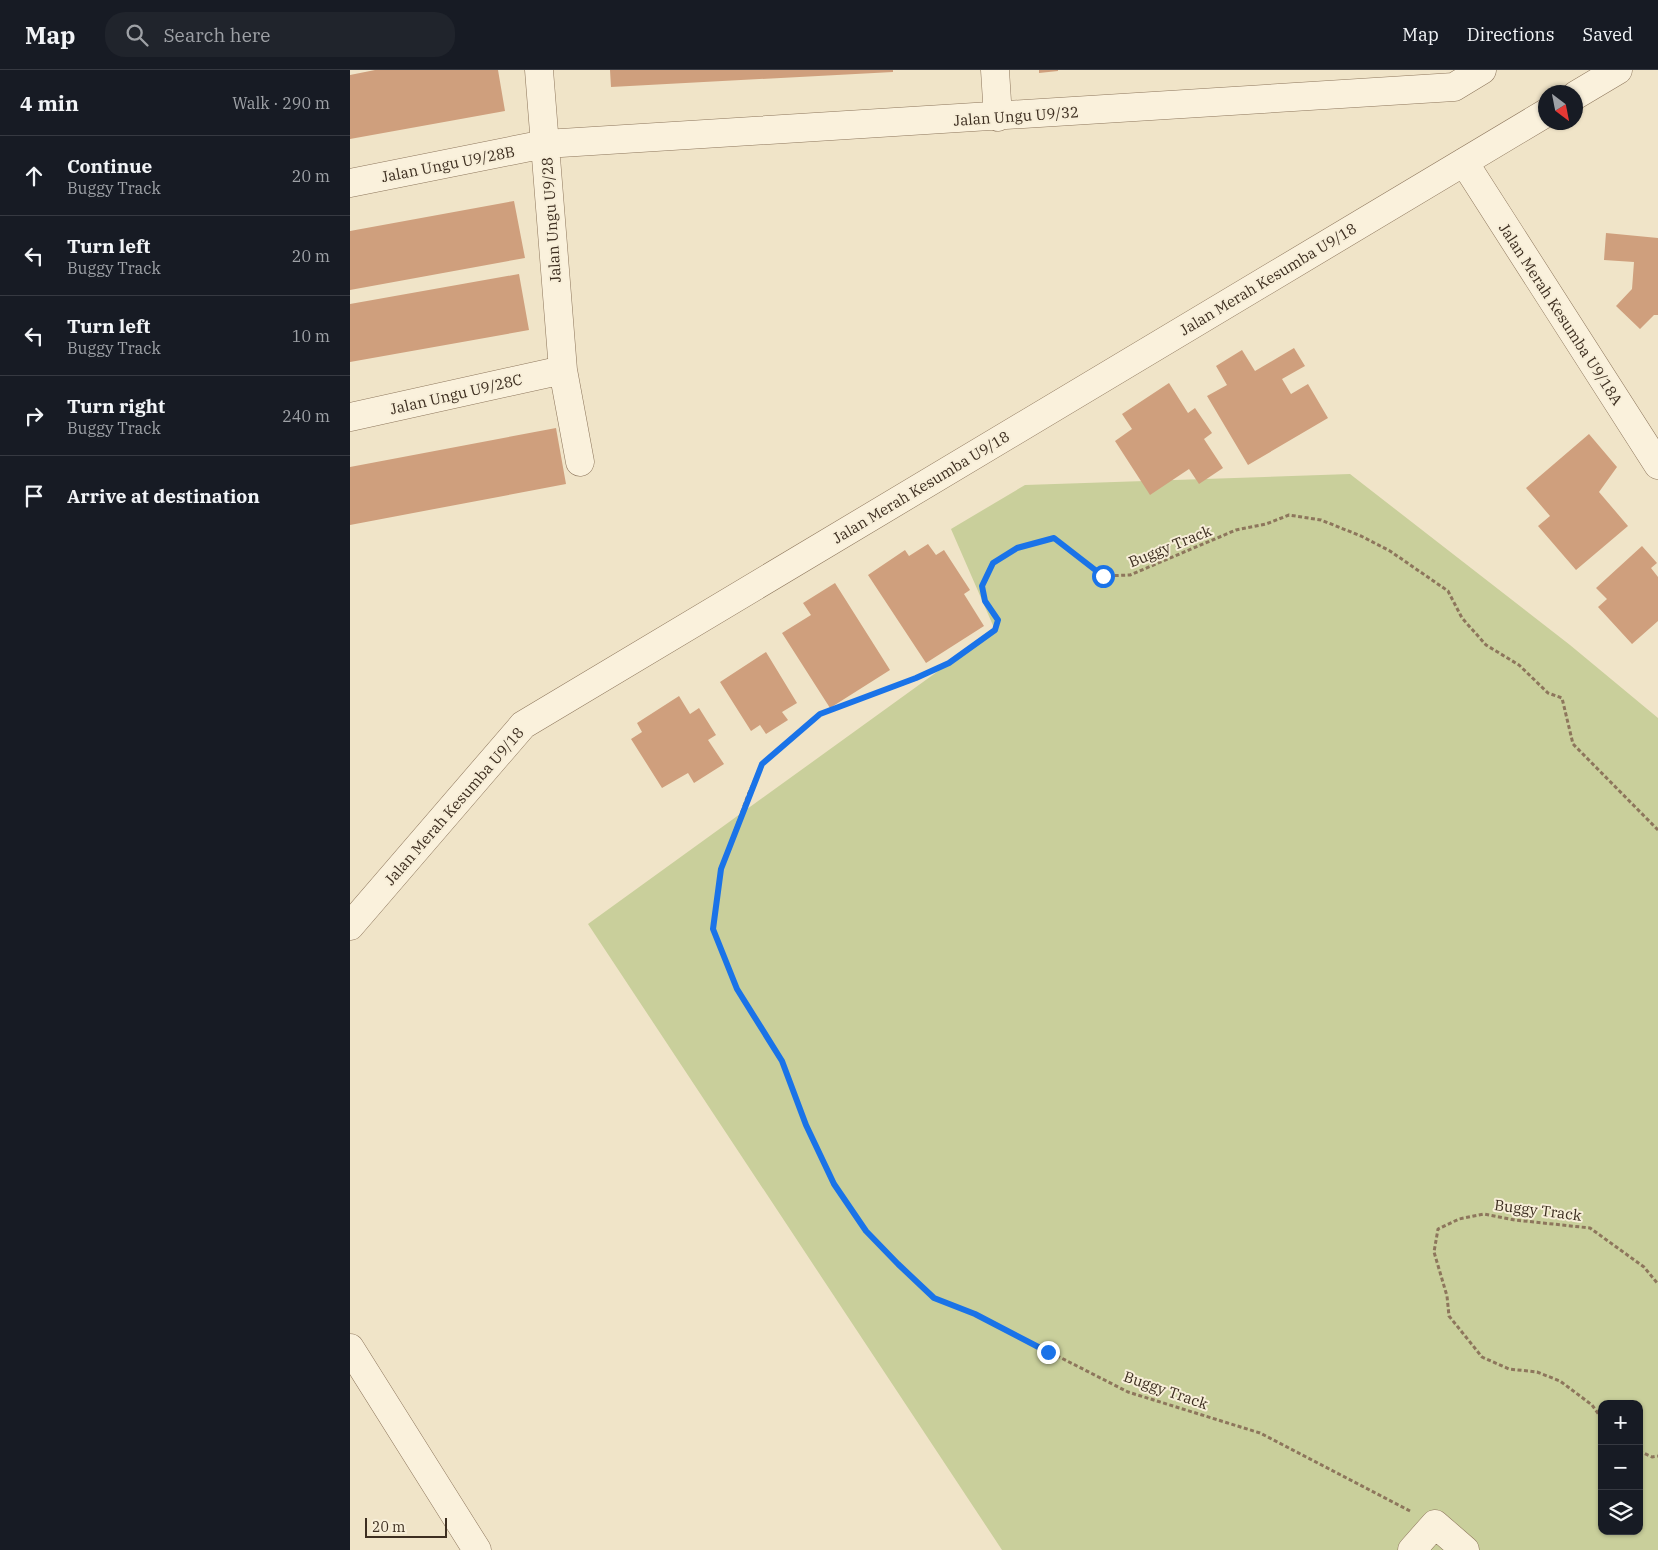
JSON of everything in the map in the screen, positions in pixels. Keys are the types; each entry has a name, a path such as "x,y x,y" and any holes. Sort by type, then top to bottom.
{"street":[{"name":"Jalan Ungu U9/28","path":"539,70 563,370 580,462"},
{"path":"995,70 998,117"},
{"name":"Jalan Ungu U9/32","path":"545,144 998,117 1452,78 1482,70"},
{"path":"1583,91 1618,70"},
{"name":"Jalan Merah Kesumba U9/18","path":"350,926 523,726 1538,118"},
{"name":"Jalan Ungu U9/28B","path":"350,183 545,144"},
{"name":"Jalan Merah Kesumba U9/18A","path":"1464,162 1658,465"},
{"name":"Jalan Ungu U9/28C","path":"350,417 563,370"},
{"path":"350,1348 477,1550"},
{"path":"1412,1550 1435,1524 1465,1550"}],"path":[{"name":"Buggy Track","path":"1435,1524 1260,1433 1128,1392 975,1314 934,1298 866,1231 834,1184 806,1125 782,1061 737,989 713,929 721,869 762,764 820,714 916,678 949,663 995,630 998,620 985,601 982,586 993,563 1017,548 1054,538 1103,576 1130,575 1236,530 1266,524 1289,515 1322,520 1361,536 1410,563 1448,591 1462,618 1486,645 1518,665 1548,693 1562,698 1573,744 1658,830"},
{"name":"Buggy Track","path":"1598,1413 1592,1405 1560,1381 1537,1372 1509,1368 1482,1357 1449,1316 1447,1296 1434,1252 1438,1229 1459,1219 1484,1214 1515,1220 1590,1228 1644,1267 1658,1284"},
{"path":"1643,1454 1652,1457 1658,1456"}],"green space":[{"path":"1350,474 1570,645 1658,718 1658,1550 1002,1550 588,924 995,630 951,529 1025,485"}],"building":[{"path":"375,70 498,70 505,111 350,139 350,75"},
{"path":"610,70 893,70 893,72 611,87"},
{"path":"1039,70 1058,70 1058,71 1039,73"},
{"path":"514,201 525,258 350,290 350,231"},
{"path":"1606,233 1658,238 1658,315 1654,315 1640,329 1616,306 1632,289 1634,262 1604,260"},
{"path":"519,274 529,330 350,362 350,304"},
{"path":"1294,348 1305,366 1282,379 1291,394 1308,384 1328,418 1248,465 1207,396 1227,385 1216,366 1242,350 1255,371"},
{"path":"1169,383 1188,413 1195,408 1212,433 1204,439 1223,468 1199,484 1189,469 1150,495 1115,441 1132,429 1122,414"},
{"path":"556,428 566,484 350,525 350,467"},
{"path":"1589,434 1617,467 1599,492 1628,526 1576,570 1538,526 1550,516 1526,488"},
{"path":"928,544 936,555 944,550 970,590 964,594 984,626 926,663 868,575 905,550 909,556"},
{"path":"1642,546 1657,563 1651,568 1658,577 1658,621 1632,644 1598,607 1607,599 1596,588"},
{"path":"835,583 890,670 830,708 782,633 811,615 803,603"},
{"path":"766,652 797,703 782,712 788,720 766,734 760,725 751,731 720,682"},
{"path":"679,696 690,714 699,708 716,735 708,740 724,764 694,783 688,773 662,788 631,739 642,732 637,723"}],"route":[{"path":"1048,1352 975,1314 934,1298 866,1231 834,1184 806,1125 782,1061 737,989 713,929 721,869 748,795 762,764 788,740 820,714 916,678 949,663 995,630 998,620 985,601 982,586 993,563 1017,548 1054,538 1092,570 1103,576"}]}
